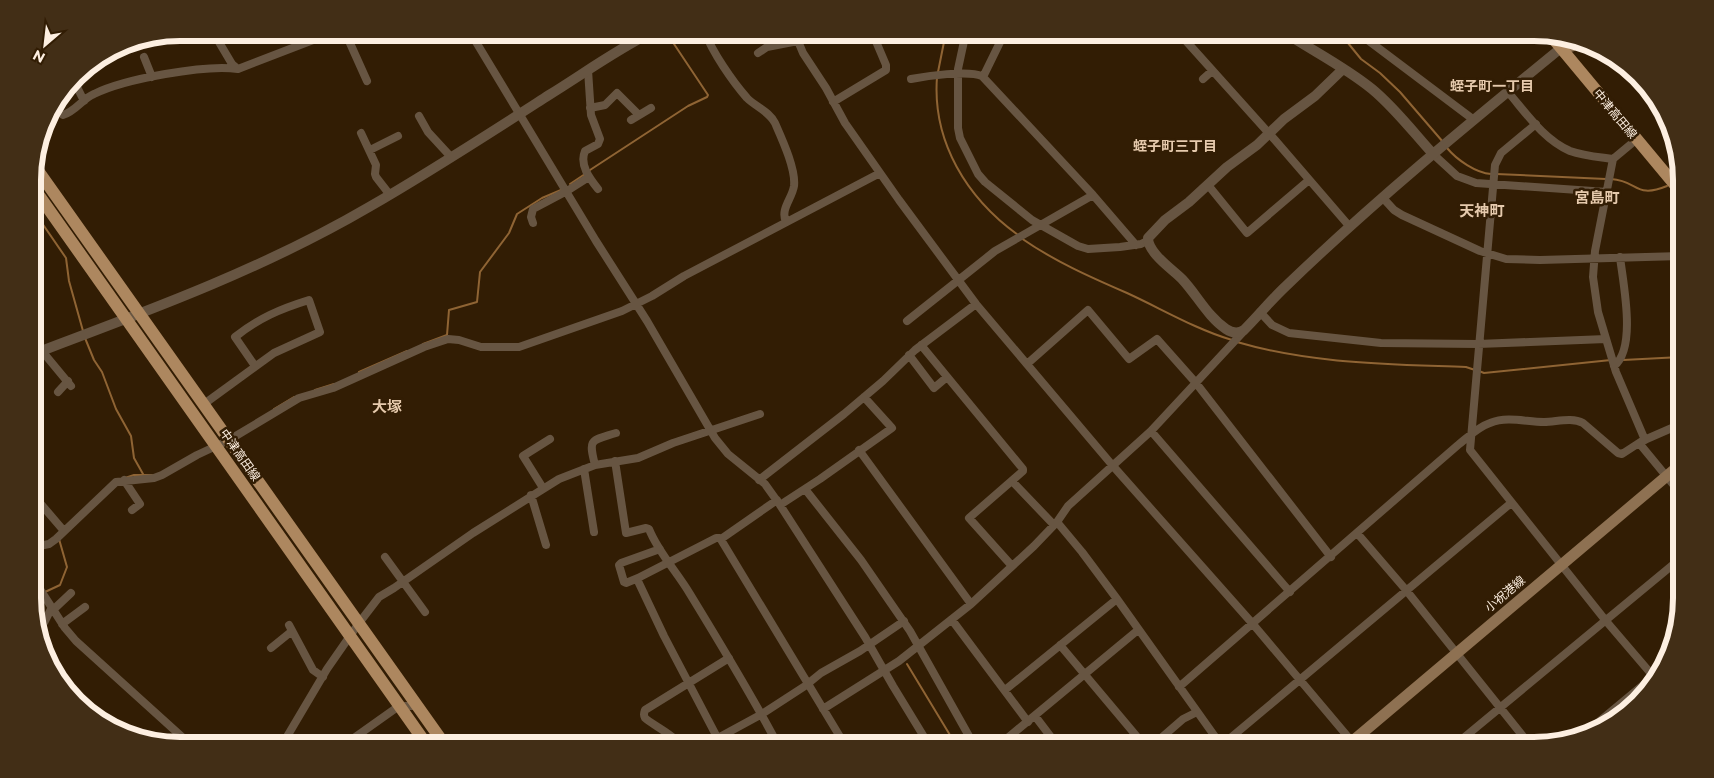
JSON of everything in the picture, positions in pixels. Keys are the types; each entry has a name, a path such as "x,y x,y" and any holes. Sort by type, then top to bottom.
{"main road":[{"name":"中津高田線","path":"1563,45 1637,140 1673,183"},
{"name":"中津高田線","path":"42,176 439,737"},
{"name":"中津高田線","path":"42,202 421,737"},
{"name":"小祝港線","path":"1361,736 1673,471"}],"street":[{"path":"833,102 886,70 886,65 876,41"},
{"path":"964,41 958,74 959,133 973,167 985,182 1042,226 1083,248 1136,245 1147,241 1159,225 1227,167 1251,150 1284,119 1315,96 1343,69"},
{"path":"983,77 1000,41"},
{"path":"1186,41 1350,227"},
{"path":"1299,41 1364,83 1389,105 1433,154 1457,176 1471,182 1492,185 1607,192"},
{"path":"1369,41 1474,120"},
{"path":"219,42 232,64 238,69"},
{"path":"63,115 72,112 92,95 108,88 152,77 191,71 238,69 309,42"},
{"path":"349,42 367,81"},
{"path":"476,42 636,304 710,430 725,451 768,487 811,550 924,736"},
{"path":"42,351 126,320 253,267 316,236 390,195 635,42"},
{"path":"710,42 718,58 747,98 767,112 774,121 794,173 794,187 784,213 786,222"},
{"path":"758,53 767,47 795,42"},
{"path":"798,42 803,53 842,117 880,173 976,304 1113,466 1301,680 1346,736"},
{"path":"823,709 919,646 971,604 1055,523 1068,506 1151,432 1260,312 1292,280 1433,154 1563,44"},
{"path":"144,58 152,77"},
{"path":"588,70 590,108 600,139 598,144 583,154 584,166 598,189"},
{"path":"1203,80 1212,71"},
{"path":"910,79 958,74 975,74 983,77 1093,195 1136,245"},
{"path":"77,88 84,102"},
{"path":"1508,92 1550,138 1571,151 1613,159"},
{"path":"590,108 605,105 617,93 639,115"},
{"path":"632,120 650,108"},
{"path":"418,116 428,132 451,157"},
{"path":"1536,124 1504,150 1494,166 1470,450 1606,621 1650,673"},
{"path":"362,133 376,165 376,177 390,195"},
{"path":"370,150 398,136"},
{"path":"1637,140 1613,159 1594,258 1595,299 1614,366 1642,442 1673,484"},
{"path":"41,546 49,544 116,482 154,478 162,475 202,452 229,440 294,401 333,388 443,340 454,339 481,346 523,346 595,321 636,304 684,276 880,173"},
{"path":"533,222 531,217 534,208 589,177"},
{"path":"1208,185 1247,233 1309,180"},
{"path":"907,321 958,279 1001,248 1093,195"},
{"path":"1383,198 1402,215 1486,253 1506,258 1520,260 1673,256"},
{"path":"1147,241 1156,254 1186,284 1223,326 1235,333 1246,328"},
{"path":"1614,366 1619,362 1623,352 1627,327 1627,309 1620,258"},
{"path":"204,404 274,353 320,332 308,300 277,310 252,323 235,337 255,366"},
{"path":"759,480 831,425 921,345 976,304"},
{"path":"1027,364 1088,310 1129,360 1157,339 1196,383 1331,556"},
{"path":"1260,312 1276,327 1297,334 1381,343 1478,344 1606,339"},
{"path":"921,345 1023,469 969,518 1012,566"},
{"path":"42,355 70,383 58,392"},
{"path":"909,355 934,388 947,377"},
{"path":"721,540 778,502 805,489 892,428 864,397"},
{"path":"287,737 349,636 379,597 543,488 584,469 615,461 638,458 672,443 760,414"},
{"path":"1179,687 1471,435 1487,424 1499,420 1523,419 1544,422 1574,420 1583,423 1620,454 1624,454 1642,442 1673,428"},
{"path":"1151,432 1290,592"},
{"path":"596,465 590,447 592,443 595,440 616,433"},
{"path":"543,488 523,456 550,439"},
{"path":"860,450 971,604"},
{"path":"615,461 626,533 649,529 762,714 774,737"},
{"path":"584,469 594,532"},
{"path":"124,480 140,504 132,510"},
{"path":"1012,480 1082,552 1215,736"},
{"path":"805,489 861,560 904,621 969,736"},
{"path":"532,495 546,545"},
{"path":"1233,736 1511,503"},
{"path":"41,504 64,531"},
{"path":"1357,533 1406,590 1523,736"},
{"path":"660,549 619,565 624,582 637,579 716,538 721,540 840,737"},
{"path":"384,556 425,612"},
{"path":"1466,736 1673,565"},
{"path":"637,579 664,636 717,737"},
{"path":"41,590 62,624 83,648 182,737"},
{"path":"44,623 53,608 71,593"},
{"path":"1005,690 1117,599"},
{"path":"62,624 85,607"},
{"path":"952,620 1028,722"},
{"path":"722,737 762,714 808,684 821,673 870,645 904,621"},
{"path":"271,648 291,628 313,670 323,677"},
{"path":"1010,736 1085,676 1138,630"},
{"path":"1060,645 1137,736"},
{"path":"673,737 646,719 644,712 646,708 728,658"},
{"path":"1606,716 1638,689"},
{"path":"357,737 399,706 417,706"},
{"path":"1163,736 1174,726 1197,712"},
{"path":"1035,716 1050,736"}],"waterway":[{"path":"938,72 944,41"},
{"path":"1346,41 1361,59 1380,73 1400,92 1443,142"},
{"path":"590,170 688,106 707,97 708,95 672,42"},
{"path":"937,77 937,101 940,124 956,166 983,204 1018,235"},
{"path":"1447,148 1467,165 1491,174"},
{"path":"570,184 585,174"},
{"path":"1496,174 1606,179"},
{"path":"1611,179 1620,180 1649,191 1667,186"},
{"path":"423,344 447,335 449,310 477,302 480,272 509,233 517,214 542,198 561,190"},
{"path":"42,223 66,258 69,281 83,331"},
{"path":"1021,238 1046,254 1086,275 1192,325 1232,340"},
{"path":"85,338 94,360 102,372 116,409 131,436 134,458 143,474"},
{"path":"1237,342 1294,355 1322,359 1379,364 1466,367 1475,370"},
{"path":"359,372 407,351"},
{"path":"1623,360 1673,357"},
{"path":"1479,371 1484,373 1611,360"},
{"path":"315,390 334,384"},
{"path":"274,409 294,397"},
{"path":"125,478 134,475 152,475"},
{"path":"45,592 60,585 67,567 59,539"},
{"path":"907,664 951,736"}],"district":[{"name":"蛭子町一丁目","path":"1492,86"},
{"name":"蛭子町三丁目","path":"1175,146"},
{"name":"宮島町","path":"1597,198"},
{"name":"天神町","path":"1482,211"},
{"name":"大塚","path":"387,407"}]}
